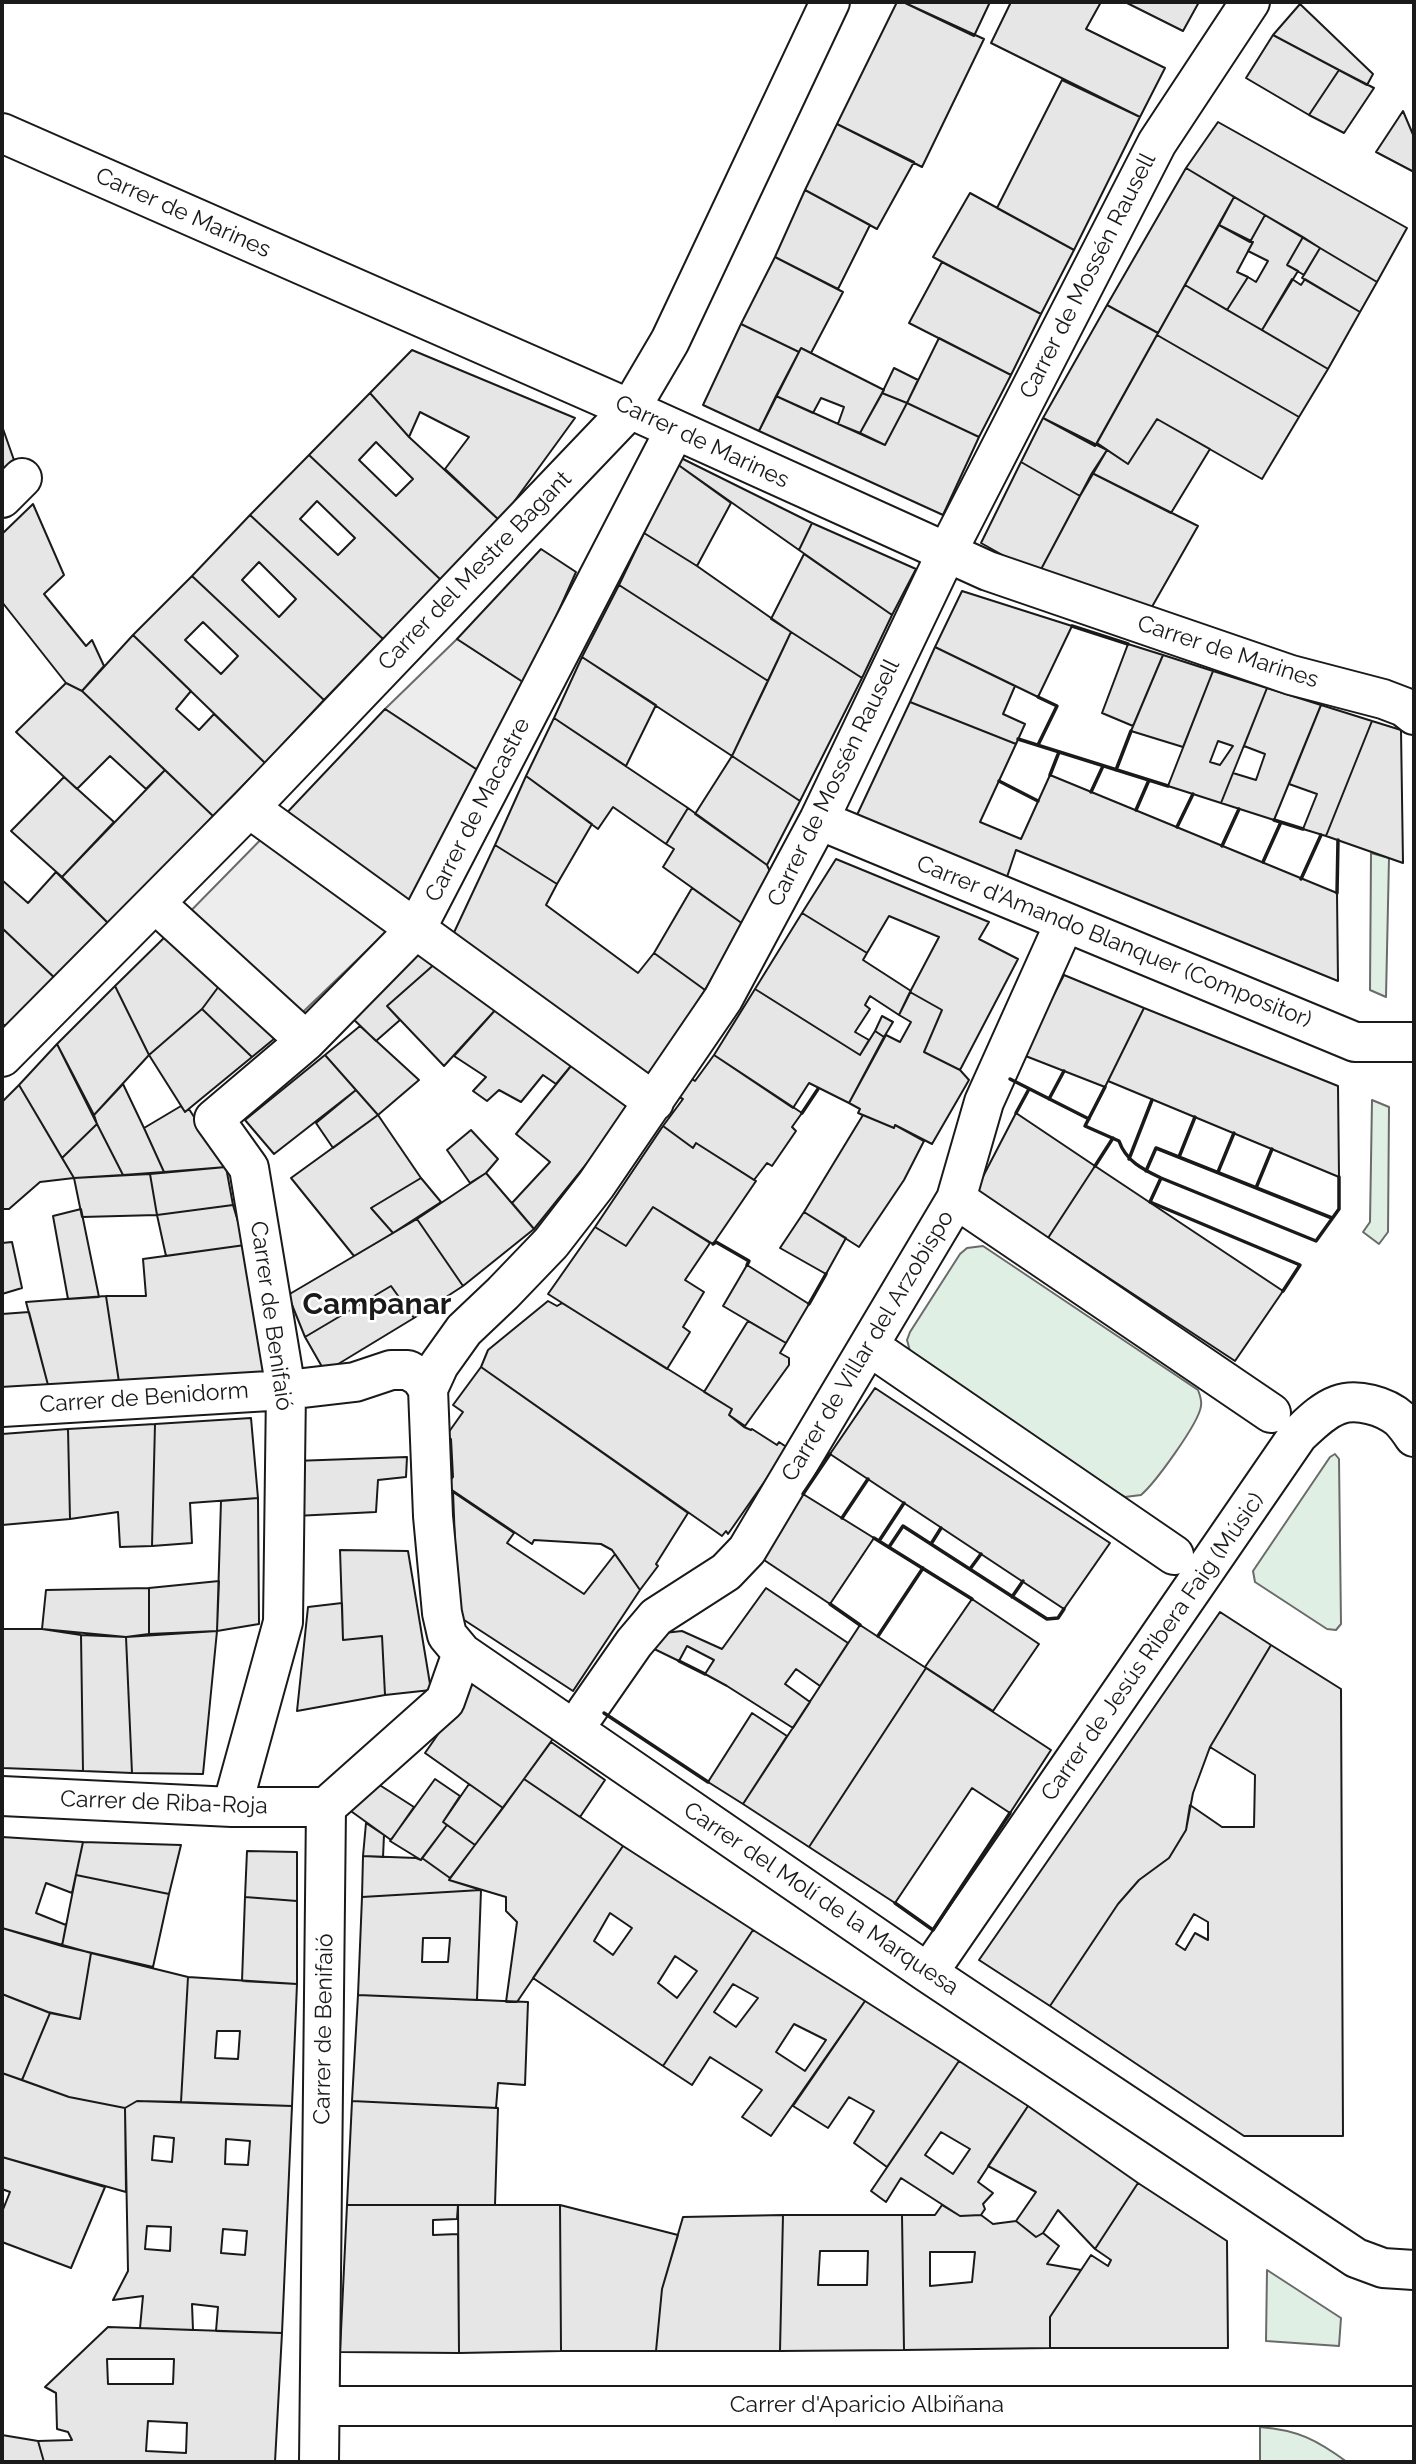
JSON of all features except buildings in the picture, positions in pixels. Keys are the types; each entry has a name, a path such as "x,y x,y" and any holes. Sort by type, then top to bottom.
{"street":[{"name":"Carrer del Mestre Bagant","path":"3,1055 249,808 630,409 670,341 830,2"},
{"name":"Carrer de Mossén Rausell","path":"428,1389 439,1365 464,1330 551,1242 596,1185 723,999 819,820 946,554 1157,142 1250,2"},
{"name":"Carrer de Marines","path":"2,133 630,409 946,554 988,571 1292,675 1383,699 1404,707 1414,715"},
{"name":"Carrer de Macastre","path":"654,1102 416,929 675,430"},
{"path":"249,808 416,929"},
{"name":"Carrer d'Amando Blanquer (Compositor)","path":"819,820 1355,1042 1414,1042"},
{"path":"155,903 306,1041"},
{"name":"Carrer de Villar del Arzobispo","path":"586,1712 634,1643 656,1617 726,1572 747,1550 956,1199 984,1102 1065,922"},
{"name":"Carrer de Benifaió","path":"232,1807 282,1622 286,1390 249,1168 214,1119 306,1041 416,929"},
{"path":"956,1199 1271,1413"},
{"path":"869,1346 1174,1555"},
{"path":"286,1390 355,1382 391,1370 408,1370 420,1377 428,1389"},
{"name":"Carrer del Molí de la Marquesa","path":"428,1389 433,1516 442,1613 447,1635 462,1653 928,1972 1356,2258 1383,2268 1414,2270"},
{"name":"Carrer de Benidorm","path":"2,1407 286,1390"},
{"name":"Carrer de Jesús Ribera Faig (Músic)","path":"928,1972 1298,1435 1319,1416 1339,1405 1360,1402 1387,1411 1400,1419 1414,1437"},
{"path":"326,1807 445,1701 462,1653"},
{"name":"Carrer de Riba-Roja","path":"2,1796 232,1807 326,1807"},
{"name":"Carrer de Benifaió","path":"319,2462 326,1807"},
{"name":"Carrer d'Aparicio Albiñana","path":"321,2406 1414,2406"}],"green space":[{"path":"1371,853 1389,858 1386,997 1370,990"},
{"path":"1372,1100 1389,1107 1388,1232 1379,1244 1363,1232 1370,1222"},
{"path":"983,1246 1198,1390 1201,1406 1193,1425 1166,1466 1141,1495 1125,1497 1117,1493 911,1355 907,1340 910,1332 960,1254 967,1248"},
{"path":"1335,1454 1339,1459 1341,1624 1336,1630 1327,1629 1255,1582 1253,1571 1330,1457"},
{"path":"1267,2270 1341,2318 1339,2346 1266,2341"},
{"path":"1260,2427 1306,2437 1347,2462 1260,2462"}],"shaded area":[{"path":"457,639 526,684 479,771 385,709"},
{"path":"280,820 410,909 280,1034 171,931"}],"wall":[{"path":"1072,626 1128,644"},
{"path":"1038,697 1057,706 1038,745"},
{"path":"1116,770 1131,731"},
{"path":"1018,739 1168,786"},
{"path":"1050,775 1059,752"},
{"path":"1091,792 1103,766"},
{"path":"1136,810 1149,780"},
{"path":"999,781 1038,801"},
{"path":"1177,827 1193,794"},
{"path":"1222,846 1239,809"},
{"path":"1274,820 1303,829"},
{"path":"1263,862 1281,822"},
{"path":"1301,879 1321,835"},
{"path":"1337,893 1338,840"},
{"path":"1049,1099 1064,1071"},
{"path":"1010,1079 1089,1119"},
{"path":"1105,1087 1085,1126 1119,1141 1136,1164 1161,1178 1316,1241 1339,1209 1339,1177"},
{"path":"802,1113 818,1089"},
{"path":"1016,1113 1029,1089"},
{"path":"1129,1159 1152,1100"},
{"path":"1179,1157 1195,1117"},
{"path":"1218,1172 1234,1133"},
{"path":"1095,1166 1113,1138"},
{"path":"1146,1171 1156,1148 1332,1218"},
{"path":"1256,1188 1272,1149"},
{"path":"1161,1178 1150,1202 1300,1265 1283,1291"},
{"path":"713,1244 716,1242 749,1261 747,1265"},
{"path":"809,1304 826,1274"},
{"path":"803,1494 830,1454"},
{"path":"842,1518 868,1479"},
{"path":"879,1541 904,1503"},
{"path":"889,1547 903,1526 1047,1619 1058,1618 1064,1609"},
{"path":"931,1544 941,1528"},
{"path":"874,1538 972,1599"},
{"path":"970,1569 981,1554"},
{"path":"878,1636 923,1568"},
{"path":"1012,1597 1023,1581"},
{"path":"830,1604 860,1625"},
{"path":"679,1661 705,1674"},
{"path":"604,1713 708,1782"},
{"path":"895,1903 933,1930 1010,1813"}],"district":[{"name":"Campanar","path":"377,1305"}]}
